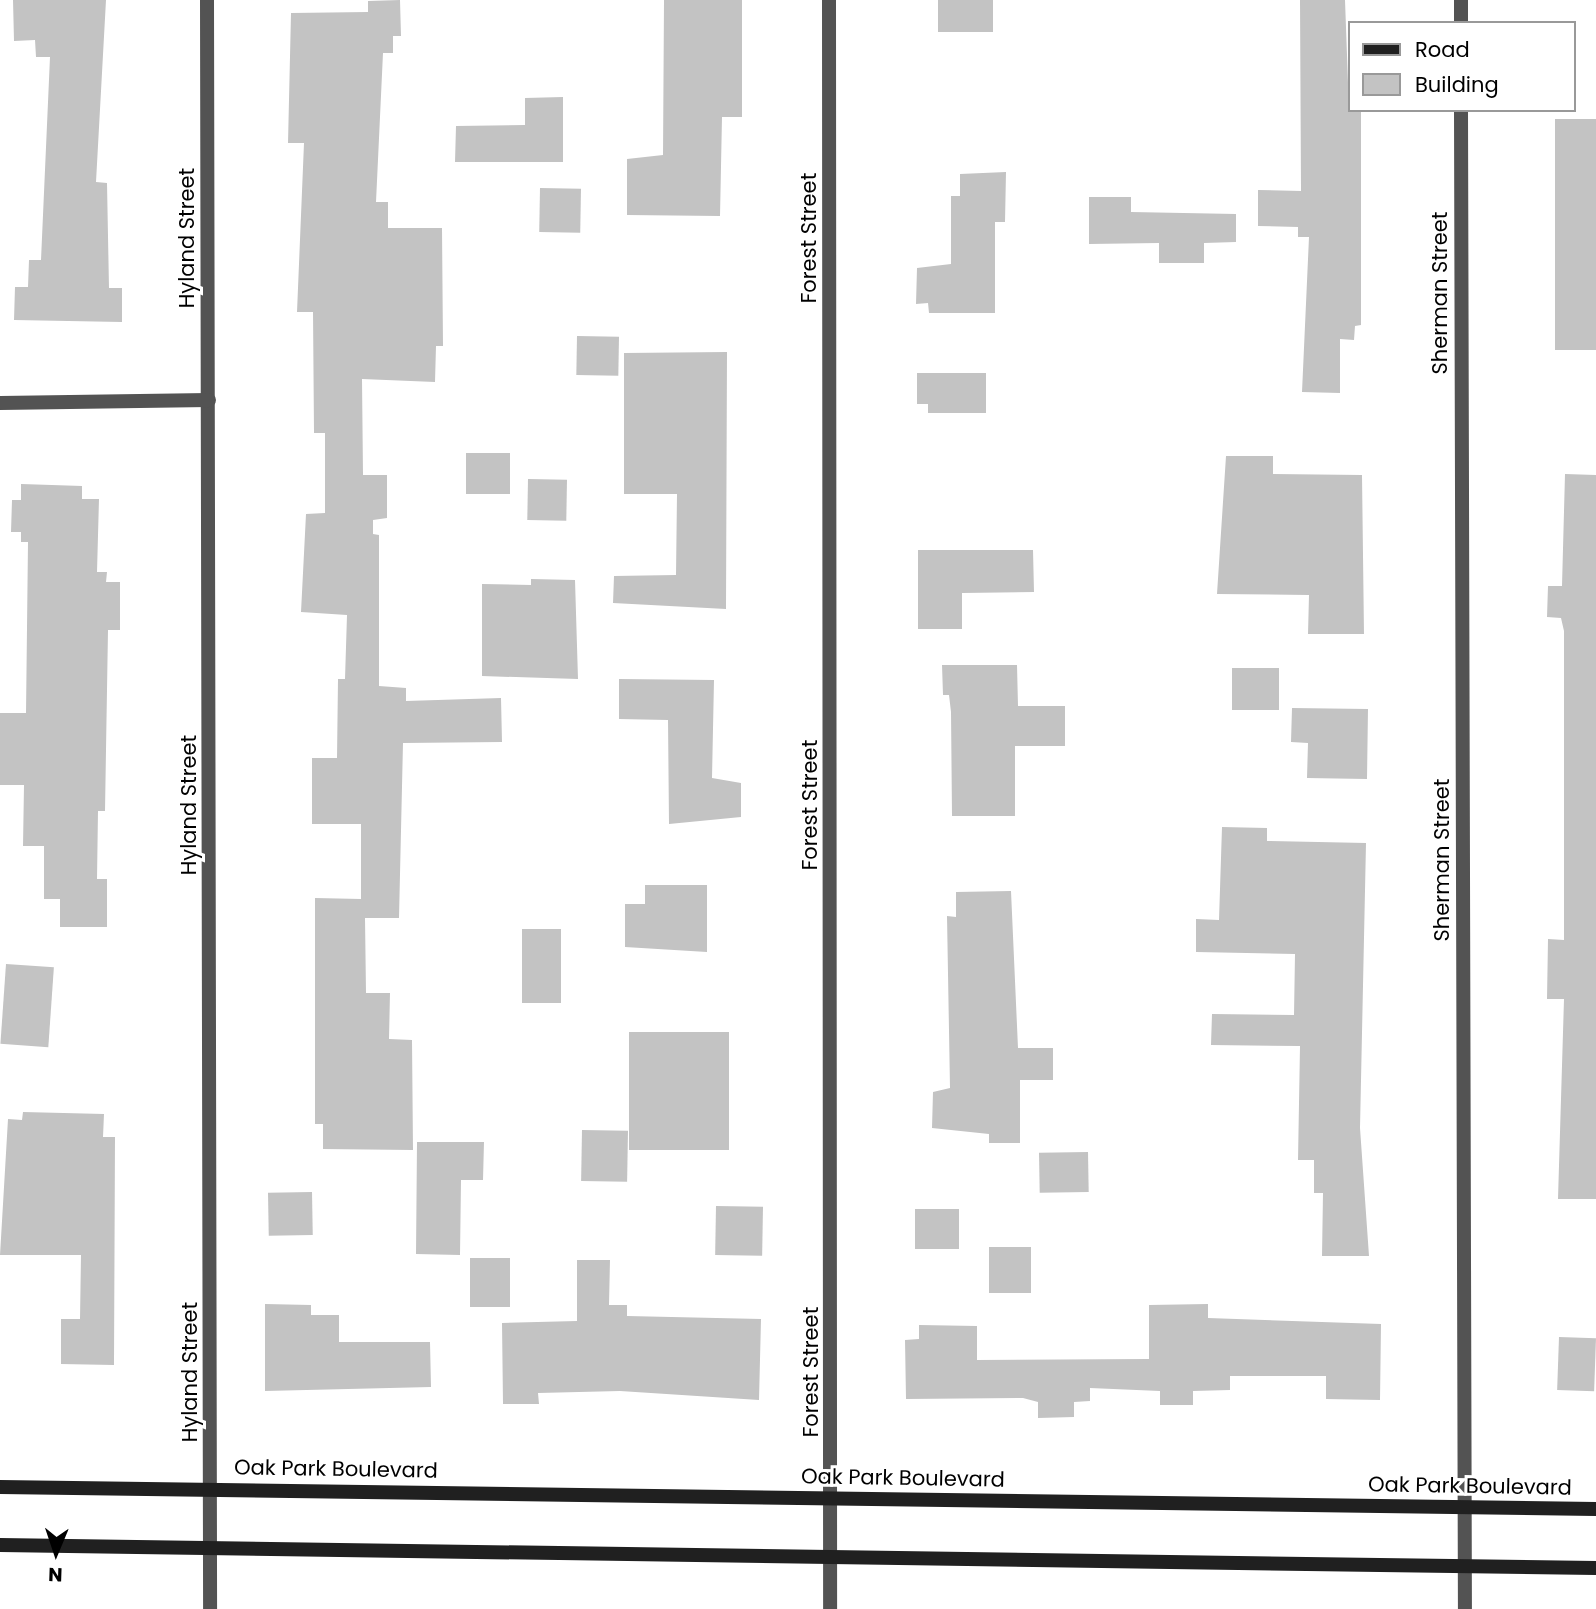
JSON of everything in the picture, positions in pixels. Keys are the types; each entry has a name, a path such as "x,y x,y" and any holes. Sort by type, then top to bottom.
{"street":[{"name":"Hyland Street","path":"207,0 210,1609"},
{"name":"Forest Street","path":"829,0 830,1609"},
{"path":"1461,0 1461,21"},
{"name":"Sherman Street","path":"1461,112 1465,1609"},
{"path":"0,403 209,400"},
{"name":"Oak Park Boulevard","path":"0,1487 1596,1509"},
{"path":"0,1545 1596,1568"}],"building":[{"path":"13,0 106,0 96,182 107,183 109,288 122,288 122,322 14,320 15,287 28,287 29,260 41,260 50,57 36,57 35,40 14,41"},
{"path":"400,0 401,36 393,36 393,53 383,53 376,202 388,202 388,228 442,228 443,346 436,346 435,382 362,379 363,475 387,475 387,518 373,520 373,534 379,535 379,686 406,688 406,701 501,698 502,742 403,743 399,918 365,918 366,993 390,993 389,1039 412,1040 413,1150 323,1149 323,1124 315,1124 315,898 361,899 361,824 312,824 312,758 337,758 338,679 345,679 347,615 301,612 306,514 325,513 325,433 314,433 313,312 297,312 304,143 288,143 291,13 368,12 368,1"},
{"path":"664,0 742,0 742,117 722,117 720,216 627,215 627,159 663,155"},
{"path":"938,0 993,0 993,32 938,32"},
{"path":"1300,0 1345,0 1348,112 1361,112 1361,325 1355,326 1354,340 1340,339 1340,393 1302,392 1309,237 1298,237 1298,227 1258,226 1258,190 1301,191"},
{"path":"563,97 563,162 455,162 456,126 525,125 525,98"},
{"path":"1555,119 1596,119 1596,350 1555,350"},
{"path":"1006,172 1005,222 995,222 995,313 929,313 928,303 916,304 917,268 951,264 951,196 960,196 960,174"},
{"path":"540,188 581,189 580,233 539,232"},
{"path":"1089,197 1131,197 1131,212 1236,214 1236,242 1204,243 1204,263 1159,263 1159,243 1089,244"},
{"path":"577,336 619,337 618,376 576,375"},
{"path":"727,352 726,609 613,603 614,576 676,575 677,494 624,494 624,353"},
{"path":"917,373 986,373 986,413 928,413 928,404 917,404"},
{"path":"466,453 510,453 510,494 466,494"},
{"path":"1226,456 1273,456 1273,474 1362,475 1364,634 1308,634 1309,595 1217,594"},
{"path":"1565,474 1596,475 1596,1199 1558,1199 1564,999 1547,999 1548,939 1564,940 1564,631 1561,618 1547,617 1548,586 1562,586"},
{"path":"528,479 567,480 566,521 527,520"},
{"path":"21,484 82,486 82,499 99,499 97,572 107,572 106,582 120,582 120,630 108,630 105,811 98,811 97,879 107,879 107,927 60,927 60,899 44,899 44,846 23,846 24,785 0,785 0,713 26,713 28,542 21,542 21,532 11,532 12,500 21,500"},
{"path":"918,550 1033,550 1034,592 962,593 962,629 918,629"},
{"path":"531,579 575,580 578,679 482,676 482,584 531,585"},
{"path":"942,665 1017,665 1018,706 1065,706 1065,746 1015,746 1015,816 952,816 951,712 949,695 943,695"},
{"path":"1232,668 1279,668 1279,710 1232,710"},
{"path":"619,679 714,680 712,778 741,783 741,817 669,824 668,720 619,719"},
{"path":"1292,708 1368,709 1367,779 1307,778 1308,743 1291,742"},
{"path":"1222,827 1267,828 1267,841 1366,843 1360,1128 1369,1256 1322,1256 1323,1193 1314,1193 1314,1160 1298,1160 1300,1046 1211,1045 1212,1014 1294,1015 1295,954 1196,952 1196,919 1219,920"},
{"path":"645,885 707,885 707,952 625,947 625,904 645,904"},
{"path":"1011,891 1018,1048 1053,1048 1053,1080 1020,1080 1020,1143 989,1143 989,1134 932,1128 933,1092 950,1088 947,916 956,917 956,892"},
{"path":"522,929 561,929 561,1003 522,1003"},
{"path":"6,964 54,967 48,1047 0,1044"},
{"path":"629,1032 729,1032 729,1150 629,1150"},
{"path":"23,1112 104,1114 103,1137 115,1137 114,1365 61,1364 61,1319 80,1319 81,1255 0,1255 8,1119 22,1120"},
{"path":"582,1130 628,1131 627,1182 581,1181"},
{"path":"417,1142 484,1142 483,1180 461,1180 460,1255 416,1254"},
{"path":"1088,1152 1089,1192 1040,1193 1039,1153"},
{"path":"312,1192 313,1235 269,1236 268,1193"},
{"path":"716,1206 763,1207 762,1256 715,1255"},
{"path":"915,1209 959,1209 959,1249 915,1249"},
{"path":"989,1247 1031,1247 1031,1293 989,1293"},
{"path":"470,1258 510,1258 510,1307 470,1307"},
{"path":"577,1260 610,1260 609,1305 627,1305 627,1316 761,1319 759,1400 620,1391 538,1393 539,1404 503,1404 502,1323 577,1321"},
{"path":"265,1304 311,1305 311,1315 339,1315 339,1342 430,1342 431,1387 265,1391"},
{"path":"1208,1304 1208,1318 1381,1324 1380,1400 1326,1399 1326,1376 1230,1376 1230,1390 1193,1391 1193,1405 1160,1405 1160,1391 1090,1388 1090,1401 1074,1402 1074,1417 1038,1418 1038,1402 1023,1398 906,1399 905,1340 919,1339 919,1325 977,1326 977,1360 1149,1359 1149,1305"},
{"path":"1559,1337 1596,1338 1594,1391 1557,1390"}]}
